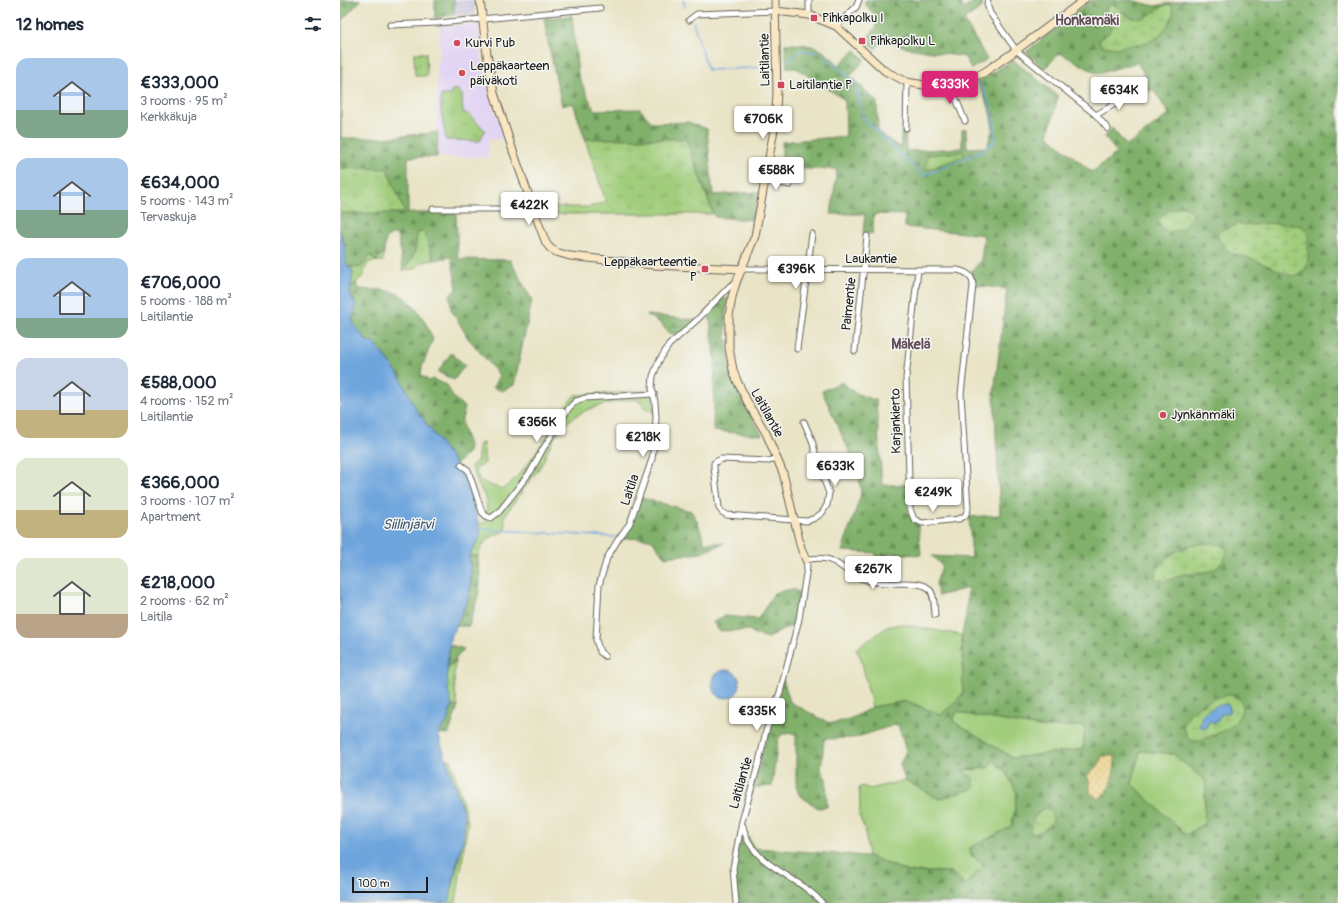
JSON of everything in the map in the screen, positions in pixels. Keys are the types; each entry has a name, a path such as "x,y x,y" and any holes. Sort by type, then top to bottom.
{"street":[{"path":"480,0 494,93 533,209 546,243 550,248 556,252 570,256 653,265 743,269"},
{"name":"Laitilantie","path":"736,903 733,868 742,821 759,762 766,731 780,692 799,619 807,567 783,473 766,433 741,389 733,370 729,348 729,316 732,298 736,283 743,269 755,236 775,124 777,93 775,0"},
{"path":"808,15 809,0"},
{"path":"836,26 856,7 859,0"},
{"path":"988,0 987,4 990,13 1016,50 1096,115 1108,129"},
{"path":"689,20 697,14 776,11 808,15 836,26 885,71 907,82 924,85 950,84 965,81 982,73 1084,0"},
{"path":"390,25 438,23 600,8"},
{"path":"906,128 907,82"},
{"path":"950,84 965,121"},
{"path":"1096,115 1134,93"},
{"path":"766,180 790,185"},
{"path":"433,209 533,209"},
{"path":"797,349 812,234"},
{"name":"Paimentie","path":"855,351 864,270 866,236"},
{"name":"Laukantie","path":"743,269 957,270 969,274 972,278"},
{"name":"Karjankierto","path":"918,270 906,378 910,509 914,519 922,523 959,519 965,516 968,509 961,394 973,285 972,278"},
{"name":"Laitila","path":"605,656 600,652 596,640 599,585 608,558 619,538 630,523 652,459 656,418 652,388 653,376 659,361 669,346 730,286 736,283"},
{"path":"461,465 468,470 482,512 486,516 492,518 499,512 531,471 569,408 576,401 585,398 654,394"},
{"path":"777,458 769,461 721,459 714,463 719,508 722,512 727,515 807,521 822,513 829,500 829,494 818,464 812,440 804,422"},
{"path":"806,560 815,558 830,559 841,565 857,578 868,581 919,584 927,587 932,594 935,615"},
{"path":"742,821 747,840 758,853 780,872 806,887 822,903"}],"shaded area":[{"path":"454,0 475,0 475,16 454,15"},
{"path":"479,24 481,54 490,99 505,139 488,139 488,157 437,157 437,57 440,56 440,26"}],"green space":[{"path":"340,0 361,0 342,20 341,138 385,138 438,132 437,157 408,157 408,213 456,213 458,259 510,260 532,300 514,385 502,391 493,387 499,375 468,338 451,309 450,295 457,288 451,257 434,260 424,232 417,233 414,253 403,270 398,237 394,234 386,238 384,251 376,262 371,255 361,267 349,267 346,263 345,248 340,230 340,213 405,213 387,169 340,168"},
{"path":"435,0 454,0 454,15 435,18"},
{"path":"866,0 959,0 964,9 976,0 982,0 982,7 964,20 987,59 971,69 965,57 907,48 885,39 875,49 865,40 875,29 878,18 864,3"},
{"path":"1092,0 1131,0 1155,6 1186,0 1338,0 1338,903 737,903 733,868 743,826 754,848 868,856 909,872 951,872 965,885 984,865 971,855 970,848 1012,826 1017,793 1006,772 993,760 988,768 961,770 973,778 975,788 939,799 905,780 900,764 906,751 898,724 854,738 824,739 821,770 826,779 827,807 818,808 799,795 796,786 796,733 783,734 778,739 772,786 752,788 783,679 790,702 827,722 835,723 852,718 872,707 907,701 941,715 963,694 962,635 966,615 968,588 938,596 936,583 942,566 932,556 972,558 969,517 1000,515 994,393 1007,289 973,285 969,274 981,260 984,235 905,227 905,215 874,214 872,234 863,232 865,214 831,214 837,169 782,169 782,142 846,136 845,100 796,68 787,68 785,44 815,47 839,65 855,50 865,59 850,76 877,102 878,132 901,148 901,132 905,132 906,151 962,148 962,130 966,129 967,148 987,147 993,128 989,107 977,82 1013,60 1058,96 1048,136 1092,172 1117,153 1105,137 1112,128 1127,146 1169,114 1153,89 1142,95 1137,87 1148,81 1137,62 1098,74 1060,53 1044,69 1026,52","holes":["1209,543 1207,572 1182,574 1177,577 1172,553 1187,546","1226,695 1233,695 1239,699 1225,730 1196,742 1184,724 1191,713 1208,702","957,711 969,715 1041,727 1085,726 1083,749 1013,758 953,721","1140,751 1173,754 1206,781 1204,824 1186,835 1132,784","1102,756 1116,756 1113,770 1091,793 1087,775 1099,765"]},
{"path":"1112,4 1127,16 1136,19 1146,16 1165,5 1170,4 1173,10 1173,15 1167,26 1158,37 1152,41 1117,48 1101,46 1099,40 1109,33 1111,27 1106,10 1108,6"},
{"path":"572,16 578,75 594,110 640,109 652,123 688,122 707,129 713,195 759,192 754,220 715,217 686,139 585,139 573,103 562,106 544,18"},
{"path":"414,53 426,53 427,76 415,76"},
{"path":"452,90 458,90 462,95 463,113 467,113 485,130 480,141 446,140 441,111 441,95 450,95"},
{"path":"585,139 686,139 713,214 542,214 540,207 589,207 606,202"},
{"path":"963,152 964,156 927,170 927,155"},
{"path":"340,168 387,169 405,213 340,213"},
{"path":"1185,206 1190,210 1192,215 1183,230 1164,232 1158,222 1162,215 1173,209"},
{"path":"1268,223 1302,226 1308,234 1308,260 1305,271 1294,276 1289,275 1255,260 1231,253 1217,236 1219,231 1238,224 1256,225"},
{"path":"424,232 434,260 423,262 414,269 403,270 414,253 417,233"},
{"path":"384,251 383,261 376,261"},
{"path":"371,255 376,262 369,262 364,270 364,275 351,286 353,272 349,267 361,267"},
{"path":"356,283 358,289 389,291 405,298 417,309 426,324 433,339 422,367 421,375 429,381 432,379 447,385 453,397 465,408 462,421 469,450 463,459 456,464 417,411 400,377 391,364 375,344 367,341 355,326 352,319 354,301 350,294 351,286"},
{"path":"723,297 728,301 725,316 727,349 747,408 762,435 713,431 715,357 709,313"},
{"path":"647,315 697,320 681,334 670,334 659,322"},
{"path":"451,353 465,365 454,380 438,372"},
{"path":"842,382 858,394 876,400 882,485 909,485 910,509 918,522 921,555 888,553 887,579 876,578 876,553 842,551 861,494 859,473 822,391"},
{"path":"652,388 656,417 652,410 646,410 639,401 635,399 589,409 569,421 553,440 540,467 504,517 506,531 488,539 482,546 478,556 469,556 481,536 478,523 486,523 487,500 479,486 471,466 478,460 478,445 483,443 485,463 476,469 479,478 489,485 503,489 513,481 530,461 567,404 575,395 648,391"},
{"path":"638,497 691,511 697,521 705,543 724,543 701,553 665,557 651,539 619,538 630,523"},
{"path":"1209,543 1221,545 1228,550 1218,567 1209,571 1195,574 1183,574 1164,582 1154,577 1163,562 1169,556 1183,548"},
{"path":"469,556 478,556 480,582 476,604 469,626 456,626 467,602 472,583"},
{"path":"792,589 800,592 796,620 793,627 788,627 768,638 755,634 749,630 719,631 713,622 724,616 758,619 774,593"},
{"path":"900,624 962,635 963,694 941,715 907,701 872,707 861,658 856,649 887,627"},
{"path":"450,645 464,649 447,669"},
{"path":"456,660 454,678 458,707 452,706 448,691 447,669"},
{"path":"1231,695 1238,698 1243,705 1237,720 1225,730 1196,742 1189,740 1183,728 1185,721 1199,706 1219,697","holes":["1230,708 1220,716 1217,722 1215,723 1210,721 1206,728 1199,725 1202,719"]},
{"path":"452,706 458,707 448,735 438,734 447,722"},
{"path":"957,711 969,715 1041,727 1085,726 1083,749 1013,758 953,721"},
{"path":"1140,750 1173,754 1206,781 1204,824 1186,835 1132,784"},
{"path":"446,758 451,760 468,822 456,903 449,903 449,901 463,841 465,818"},
{"path":"993,760 1006,772 1017,793 1012,826 970,848 971,855 984,865 965,885 951,872 909,872 868,856 865,829 859,816 859,788 862,786 870,789 905,780 939,799 961,770 988,768"},
{"path":"1045,808 1051,812 1053,820 1043,830 1030,834 1033,819"}],"sand":[{"path":"1102,756 1116,756 1110,785 1104,795 1099,799 1090,793 1090,783 1087,775 1099,765"}],"water":[{"name":"Siilinjärvi","path":"340,230 345,248 346,263 353,272 350,293 356,306 352,319 355,326 367,341 375,344 391,364 400,377 417,411 459,470 464,470 480,529 481,536 469,556 471,587 467,601 450,639 447,669 448,691 452,706 447,722 438,734 465,818 463,841 449,903 340,903"},
{"path":"726,670 736,674 740,684 736,694 726,698 716,694 712,684 716,674"},
{"path":"1226,704 1229,705 1230,711 1220,716 1217,722 1215,723 1210,721 1206,728 1199,725 1202,720 1201,716 1207,711"}],"waterway":[{"path":"683,0 685,7"},
{"path":"693,22 708,70 772,67"},
{"path":"788,61 801,50 820,53 846,74 857,88 863,118 923,176 975,154 995,141 992,110 979,81"},
{"path":"480,529 615,537"}],"place":[{"name":"Pihkapolku I","path":"814,18"},
{"name":"Pihkapolku L","path":"862,41"},
{"name":"Kurvi Pub","path":"457,43"},
{"name":"Leppäkaarteen päiväkoti","path":"462,73"},
{"name":"Laitilantie P","path":"781,85"},
{"name":"Leppäkaarteentie P","path":"705,269"},
{"name":"Jynkänmäki","path":"1163,415"}],"district":[{"name":"Honkamäki","path":"1087,20"},
{"name":"Mäkelä","path":"911,344"}]}
